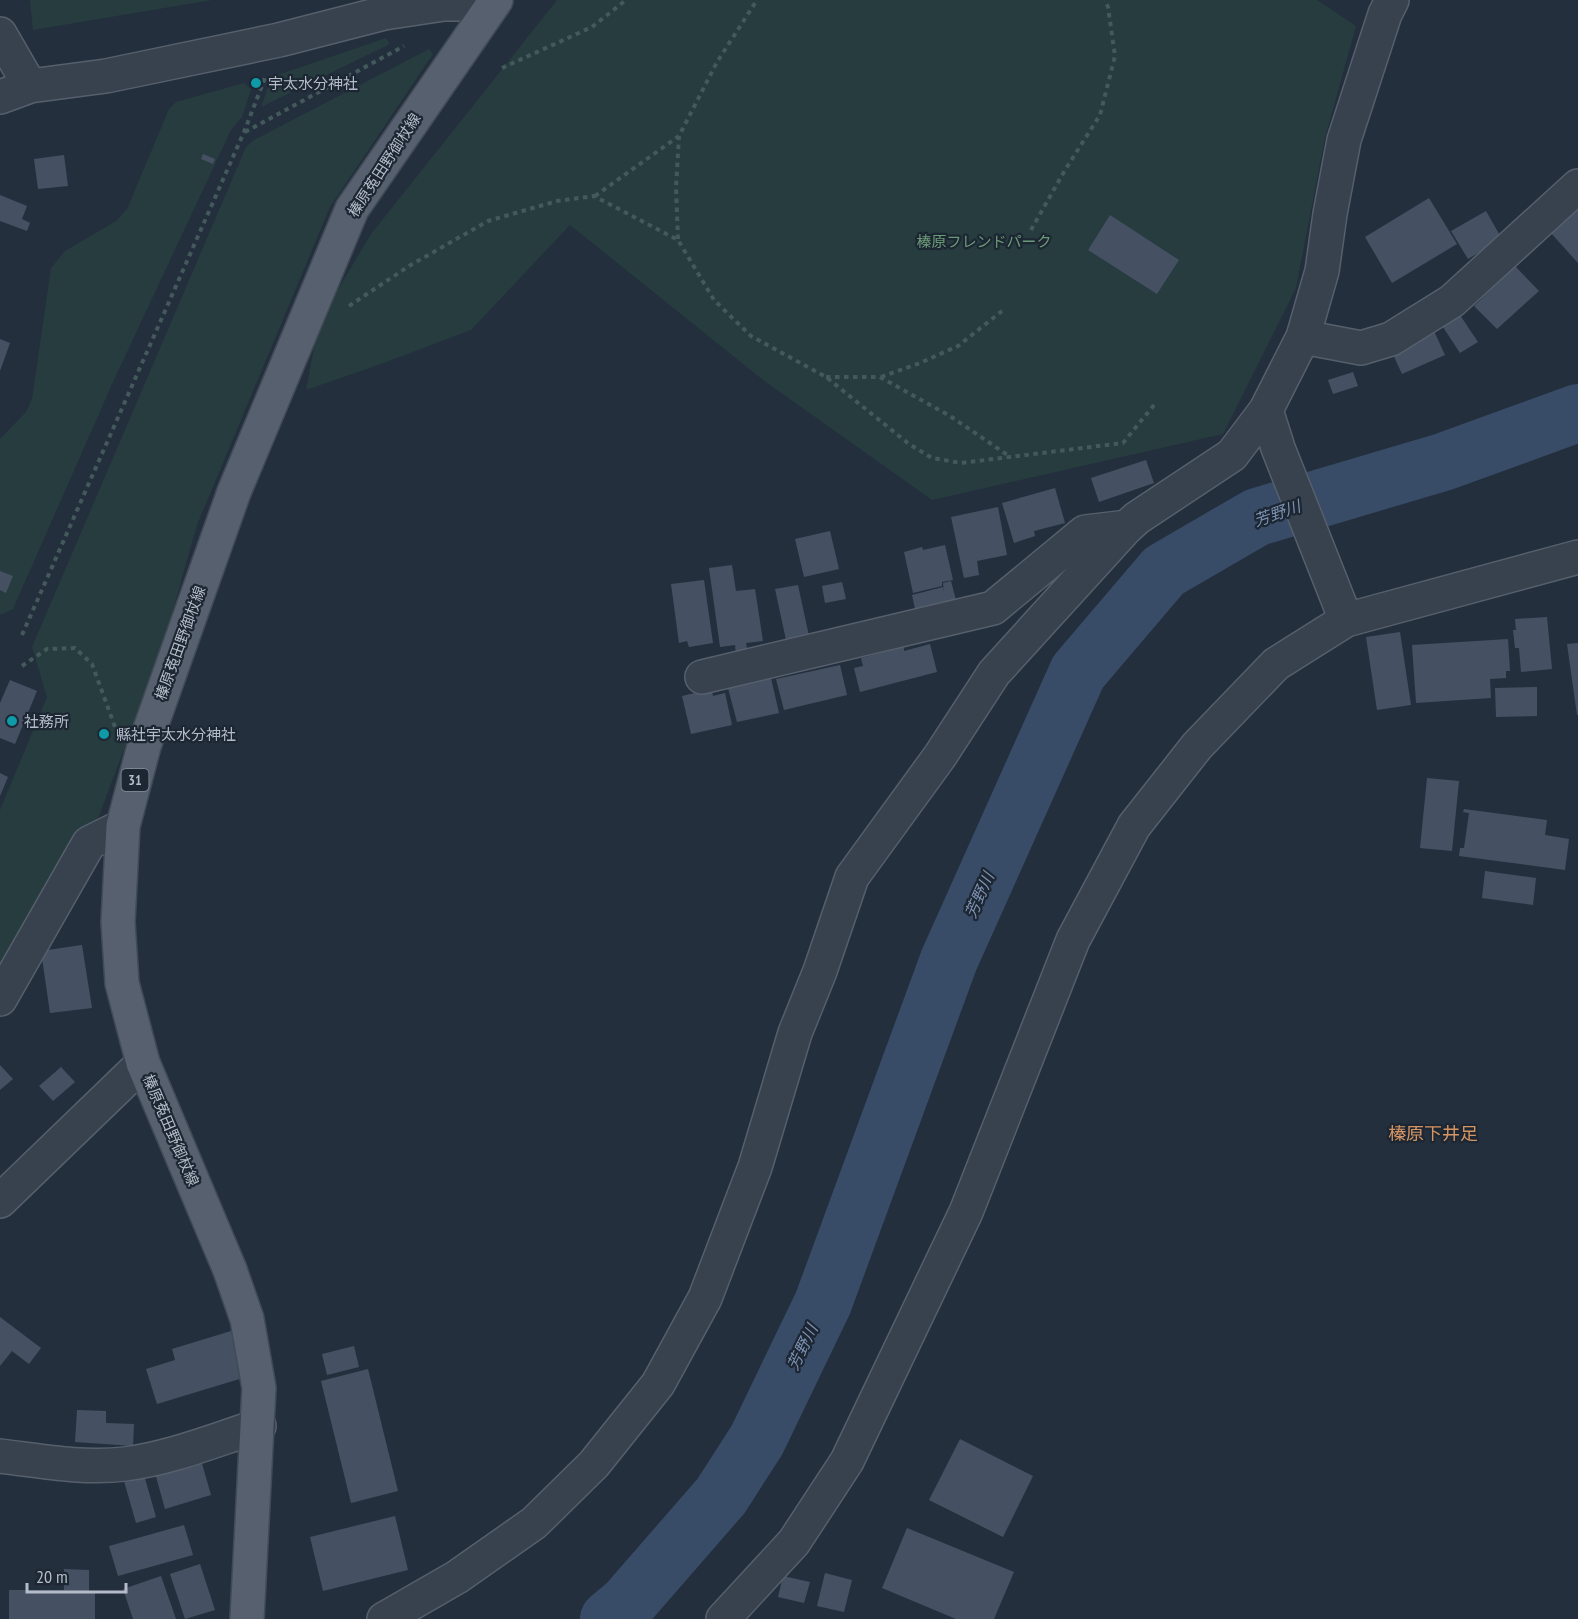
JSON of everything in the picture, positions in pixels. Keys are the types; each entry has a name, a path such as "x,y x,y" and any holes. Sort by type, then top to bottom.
{"main road":[{"name":"榛原菟田野御杖線","path":"247,1619 259,1426 259,1388 247,1319 230,1270 143,1064 122,983 118,922 123,826 144,746 234,492 352,209 494,2"}],"street":[{"path":"0,97 30,86 106,76 279,40 384,13 444,4 494,2"},
{"path":"384,1619 457,1577 534,1523 594,1464 658,1384 705,1298 755,1167 795,1034 820,971 852,877 940,756 994,673 1127,527 1232,455 1266,410 1303,337 1322,271 1344,140 1380,5"},
{"path":"0,34 30,86"},
{"path":"1303,337 1361,348 1391,339 1452,301 1578,186"},
{"path":"1266,410 1278,448 1340,607"},
{"path":"702,677 993,608 1085,532 1127,527"},
{"path":"723,1619 795,1542 847,1461 966,1212 1072,940 1134,826 1197,746 1276,664 1340,607 1578,557"},
{"path":"0,999 89,843 123,826"},
{"path":"0,1201 143,1064"},
{"path":"0,1456 71,1465 125,1464 164,1457 259,1426"}],"path":[{"path":"502,68 592,27 626,0"},
{"path":"757,0 717,62 679,136 676,188 678,240 714,300 751,336 826,377 909,444 932,458 961,463 1123,443 1154,405"},
{"path":"1031,230 1100,115 1115,56 1105,0"},
{"path":"22,635 244,132 279,40"},
{"path":"244,132 405,45"},
{"path":"344,309 409,266 488,221 557,201 594,196 679,136"},
{"path":"594,196 678,240"},
{"path":"826,377 880,377 920,363 958,346 1002,311"},
{"path":"880,377 950,416 1010,457"},
{"path":"22,666 47,649 75,648 92,664 116,728 144,746"}],"green space":[{"path":"30,0 212,0 33,30"},
{"name":"榛原フレンドパーク","path":"557,0 1317,0 1356,26 1325,138 1296,288 1223,434 932,500 763,380 570,225 471,330 306,390 319,321 371,234"},
{"path":"386,38 390,44 261,107 272,77"},
{"path":"429,49 433,54 330,207 197,525 163,645 99,816 53,883 0,971 0,810 47,697 32,647 246,147 254,140"},
{"path":"244,83 251,89 242,117 231,130 113,382 13,609 0,615 0,439 26,412 32,399 51,268 65,251 116,221 127,209 169,109 176,102"}],"building":[{"path":"203,154 215,159 213,164 201,159"},
{"path":"64,155 68,186 38,189 34,159"},
{"path":"0,195 27,206 22,219 30,223 27,231 0,221"},
{"path":"1429,198 1457,244 1392,283 1365,237"},
{"path":"1578,206 1578,263 1550,232"},
{"path":"1486,211 1502,239 1468,259 1451,231"},
{"path":"1110,215 1179,260 1157,294 1088,250"},
{"path":"1515,266 1539,291 1497,329 1474,306"},
{"path":"1460,315 1478,342 1460,353 1443,327"},
{"path":"1434,331 1445,355 1402,374 1391,350"},
{"path":"0,339 10,343 0,371"},
{"path":"1353,372 1358,386 1333,394 1328,380"},
{"path":"1146,460 1154,483 1099,502 1091,478"},
{"path":"1055,488 1065,523 1034,531 1035,536 1014,543 1002,503"},
{"path":"998,507 1007,555 977,561 979,575 964,578 951,517"},
{"path":"830,531 839,569 804,577 795,539"},
{"path":"945,545 953,580 942,582 942,586 913,593 904,552 922,547 923,550"},
{"path":"732,565 736,591 755,589 763,641 746,643 748,653 736,654 735,645 720,647 709,568"},
{"path":"0,571 13,576 6,593 0,590"},
{"path":"704,580 713,643 689,647 687,641 679,643 671,584"},
{"path":"951,581 958,608 917,618 912,595 943,587 944,593 943,583"},
{"path":"842,582 846,599 825,603 822,586"},
{"path":"798,585 809,636 786,640 775,589"},
{"path":"1547,617 1552,669 1521,672 1519,648 1515,648 1513,630 1516,630 1515,619"},
{"path":"1400,632 1411,705 1377,710 1366,637"},
{"path":"1508,639 1510,671 1506,671 1506,678 1490,679 1491,698 1416,703 1412,645"},
{"path":"1578,643 1578,715 1577,715 1567,644"},
{"path":"930,644 937,672 860,692 854,668 863,666 861,658 904,647 904,651"},
{"path":"840,665 847,695 784,710 776,679"},
{"path":"771,678 779,713 737,722 728,688"},
{"name":"社務所","path":"10,680 37,691 15,744 0,738 0,703"},
{"path":"1537,687 1537,716 1496,717 1495,688"},
{"path":"712,689 713,696 725,693 732,725 691,734 682,696"},
{"path":"0,773 8,777 0,796"},
{"path":"1427,778 1459,781 1452,851 1420,848"},
{"path":"1464,809 1547,820 1545,835 1569,839 1565,870 1459,856 1460,848 1464,848 1469,813 1463,812"},
{"path":"1485,871 1536,878 1533,905 1482,898"},
{"path":"82,945 92,1008 50,1013 41,951"},
{"path":"0,1065 13,1079 0,1090"},
{"path":"61,1067 75,1082 53,1101 39,1086"},
{"path":"0,1317 41,1348 29,1364 12,1351 0,1366"},
{"path":"231,1331 246,1377 157,1404 146,1369 175,1360 172,1349"},
{"path":"354,1346 359,1367 327,1375 322,1354"},
{"path":"368,1369 398,1491 351,1503 321,1381"},
{"path":"77,1410 106,1411 106,1423 134,1424 133,1446 75,1442"},
{"path":"960,1439 1033,1476 1003,1537 929,1500"},
{"path":"201,1460 211,1495 165,1509 155,1473"},
{"path":"144,1475 156,1517 136,1523 124,1481"},
{"path":"395,1516 408,1570 323,1591 310,1537"},
{"path":"184,1525 193,1555 118,1576 109,1546"},
{"path":"907,1528 1014,1572 994,1619 956,1619 882,1588"},
{"path":"200,1564 215,1610 185,1619 170,1574"},
{"path":"64,1569 89,1570 89,1593 95,1593 95,1619 9,1619 9,1590 64,1590"},
{"path":"825,1573 852,1580 844,1612 817,1606"},
{"path":"161,1576 176,1619 133,1619 123,1589"},
{"path":"783,1576 810,1582 804,1603 778,1597"}],"waterway":[{"name":"芳野川","path":"609,1619 627,1604 721,1496 757,1440 823,1303 949,960 1078,672 1164,571 1257,517 1443,462 1578,413"}],"place":[{"name":"宇太水分神社","path":"256,83"},
{"name":"社務所","path":"12,721"},
{"name":"縣社宇太水分神社","path":"104,734"}],"district":[{"name":"榛原下井足","path":"1433,1133"}]}
